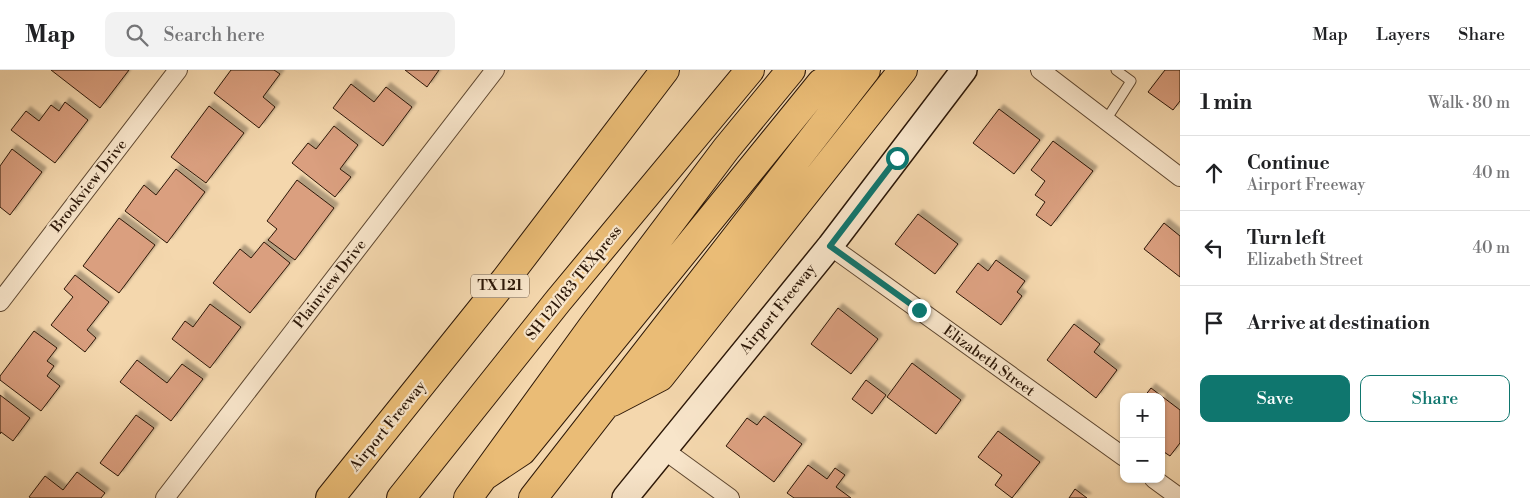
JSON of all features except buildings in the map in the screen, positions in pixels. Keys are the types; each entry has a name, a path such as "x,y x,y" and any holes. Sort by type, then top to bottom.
{"highway":[{"name":"Airport Freeway","path":"330,498 505,280 665,70"},
{"path":"730,94 740,70"},
{"name":"SH 121/183 TEXpress","path":"401,498 558,301 750,70"},
{"path":"468,498 679,211 790,70"},
{"path":"486,475 522,451 821,83 852,70"},
{"path":"533,498 866,70"},
{"path":"604,405 660,377 903,70"}],"main road":[{"name":"Airport Freeway","path":"626,498 830,246 964,70"}],"street":[{"name":"Brookview Drive","path":"0,302 178,70"},
{"name":"Plainview Drive","path":"165,498 495,70"},
{"path":"1040,70 1180,177"},
{"name":"Elizabeth Street","path":"830,246 1120,455"},
{"path":"664,450 730,498"},
{"path":"1159,483 1180,498"}],"lane":[{"path":"1106,120 1131,81 1116,70"}],"route":[{"path":"897,158 830,246 919,310"}]}
